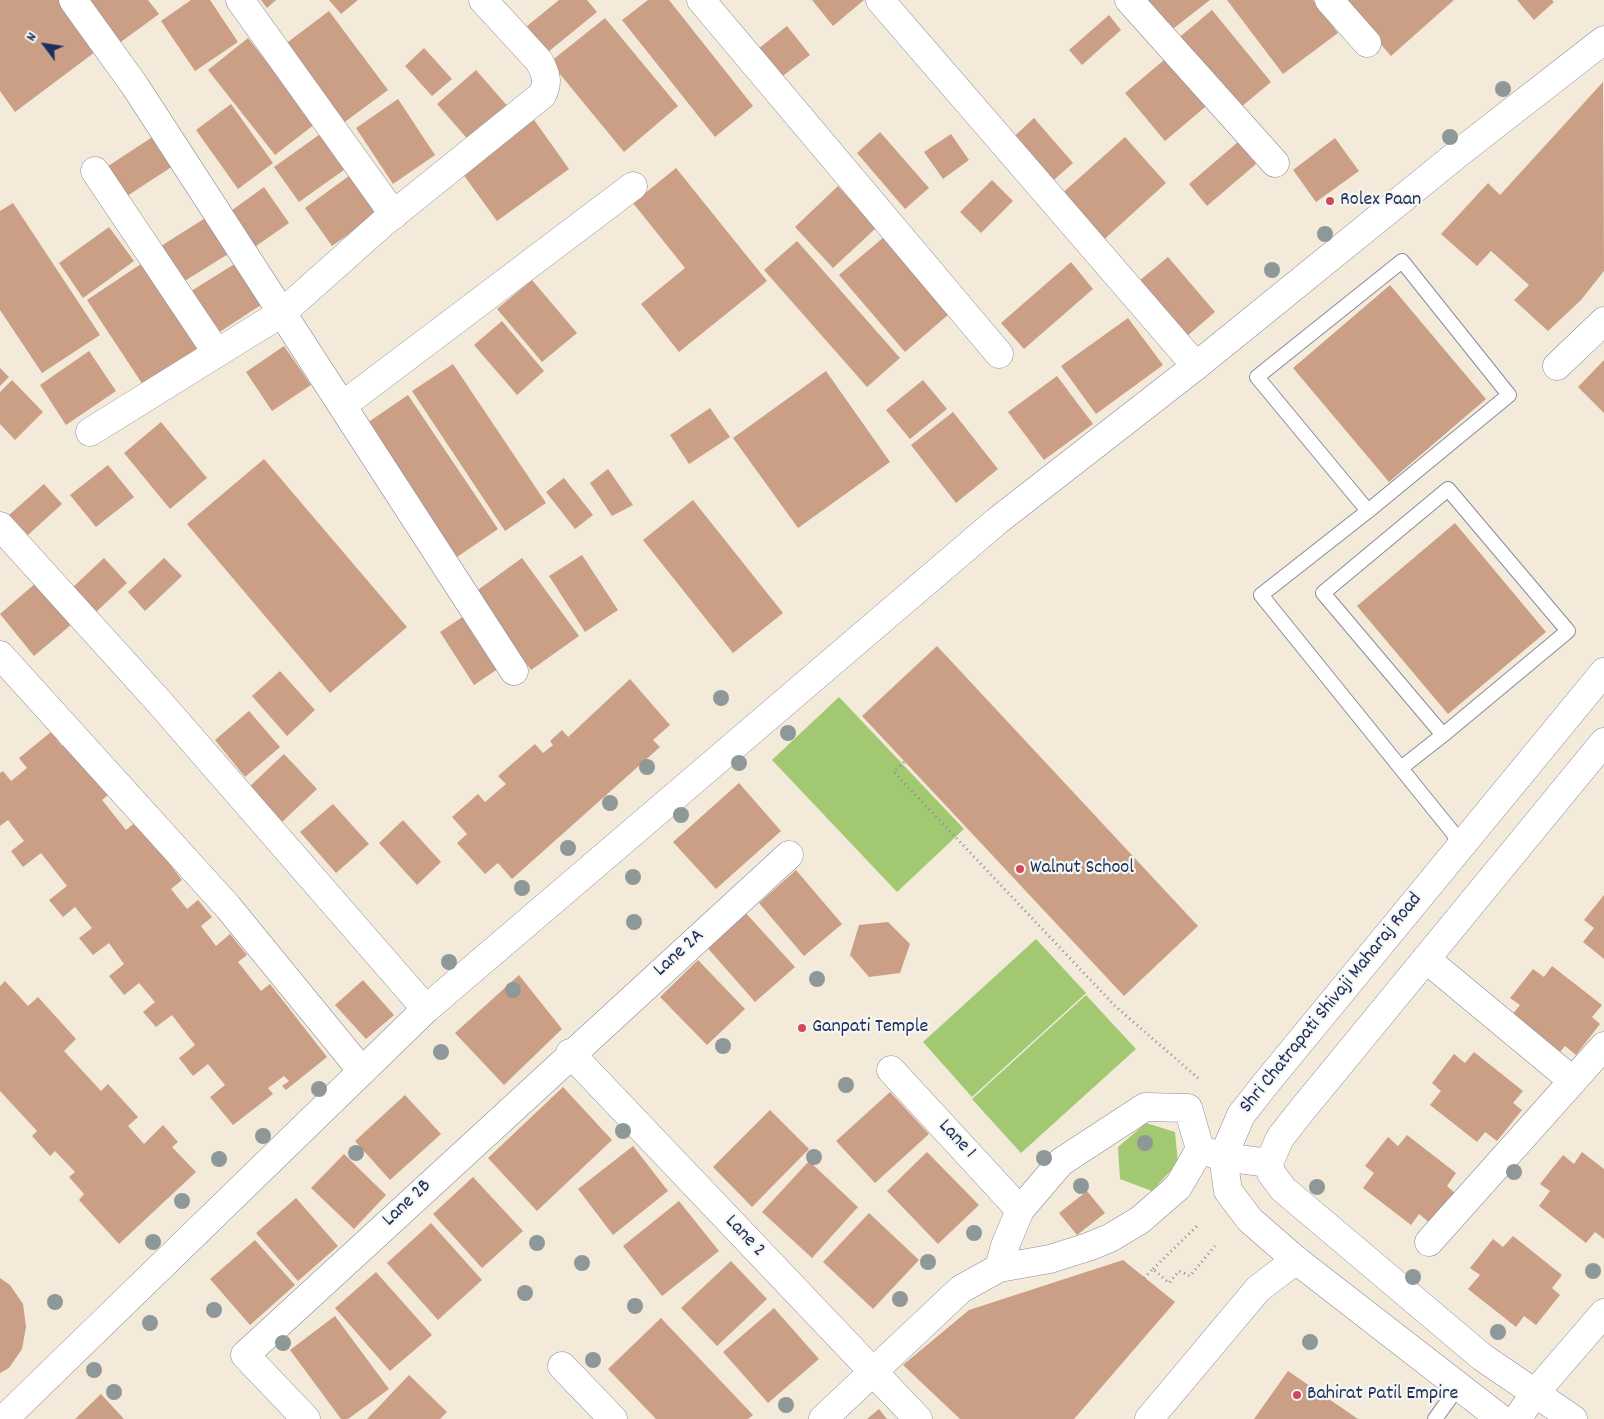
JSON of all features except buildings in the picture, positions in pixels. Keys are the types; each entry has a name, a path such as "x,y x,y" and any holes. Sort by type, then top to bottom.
{"street":[{"path":"73,0 135,86 514,671"},
{"path":"240,0 394,214"},
{"path":"90,432 283,312 394,214 542,95 547,85 545,73 539,61 483,0"},
{"path":"700,0 999,354"},
{"path":"880,0 1196,366"},
{"path":"1129,0 1275,163"},
{"path":"1329,0 1367,43"},
{"path":"4,1419 426,1009 998,521 1196,366 1460,152 1604,40"},
{"path":"95,171 217,353"},
{"path":"343,405 634,186"},
{"path":"1558,366 1604,321"},
{"path":"0,526 161,704 426,1009"},
{"path":"0,655 228,907 362,1071"},
{"name":"Shri Chatrapati Shivaji Maharaj Road","path":"823,1419 961,1289 999,1268 1050,1259 1110,1238 1140,1220 1178,1187 1211,1153 1604,672"},
{"path":"1572,1419 1482,1357 1283,1189 1271,1173 1269,1163 1280,1138 1302,1110 1604,742"},
{"name":"Lane 2A","path":"570,1054 789,855"},
{"path":"1426,959 1573,1081"},
{"path":"1429,1242 1604,1046"},
{"name":"Lane 2B","path":"306,1419 245,1354 570,1054"},
{"name":"Lane 2","path":"570,1054 918,1419"},
{"name":"Lane 1","path":"891,1070 1020,1210"},
{"path":"999,1268 1005,1246 1020,1210 1061,1162 1145,1107 1188,1108 1228,1191 1250,1220 1296,1260 1501,1419"},
{"path":"1211,1153 1269,1163"},
{"path":"1149,1419 1258,1289 1296,1260"},
{"path":"1517,1419 1534,1394 1604,1314"},
{"path":"562,1366 613,1419"}],"lane":[{"path":"1368,511 1257,377 1402,262 1509,395 1368,511 1261,595 1454,834 1457,850"},
{"path":"1401,768 1443,735 1568,631 1448,488 1323,593 1443,735"},
{"path":"1435,1419 1458,1387"}],"path":[{"path":"904,762 894,772 1115,1006 1180,1062"},
{"path":"1144,1278 1197,1226"},
{"path":"1153,1269 1169,1283 1178,1271 1190,1276 1215,1246"}],"green space":[{"path":"839,697 964,829 897,892 772,760"},
{"path":"1036,939 1086,993 972,1097 923,1042"},
{"path":"1086,995 1136,1049 1021,1153 972,1099"},
{"path":"1146,1123 1175,1132 1178,1163 1152,1191 1120,1179 1118,1147"}],"place":[{"name":"Rolex Paan","path":"1330,201"},
{"name":"Walnut School","path":"1020,869"},
{"name":"Ganpati Temple","path":"802,1028"},
{"name":"Bahirat Patil Empire","path":"1297,1395"}]}
